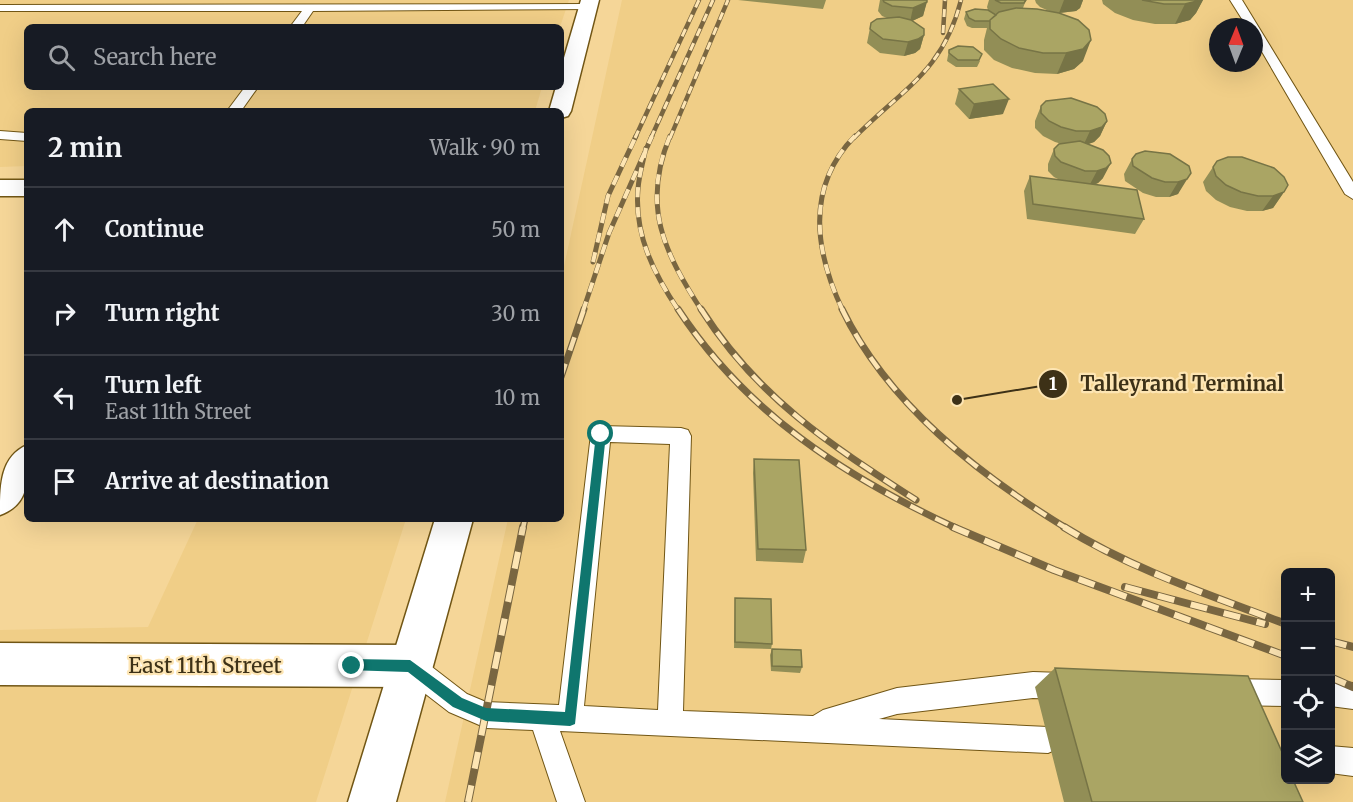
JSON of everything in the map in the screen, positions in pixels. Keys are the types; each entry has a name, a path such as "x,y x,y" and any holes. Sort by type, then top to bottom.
{"street":[{"path":"561,108 589,4"},
{"path":"0,188 24,188"},
{"path":"0,499 24,464"},
{"path":"372,802 453,522"},
{"name":"East 11th Street","path":"0,664 410,666"}],"lane":[{"path":"1236,0 1248,18"},
{"path":"0,8 309,9 405,4 589,4"},
{"path":"298,24 309,9"},
{"path":"1263,43 1353,194"},
{"path":"236,108 250,90"},
{"path":"0,135 24,137"},
{"path":"570,719 601,434 681,436 670,723"},
{"path":"410,666 458,703 486,715 809,727 1048,740"},
{"path":"809,727 897,701 1033,685 1092,687"},
{"path":"1209,692 1281,693"},
{"path":"1335,694 1353,696"},
{"path":"542,718 571,802"},
{"path":"1335,760 1353,762"}],"shaded area":[{"path":"0,0 569,0 561,24 24,24 24,90 541,90 536,108 24,108 24,166 0,167"},
{"path":"622,0 1353,0 1353,802 445,802 507,522 564,522 564,266"},
{"path":"197,522 405,522 316,802 0,802 0,630 148,627"}],"building":[{"path":"883,0 927,0 927,2 913,8 892,6"},
{"path":"995,0 1026,0 1024,3 1001,3"},
{"path":"1142,0 1201,0 1185,4 1164,4"},
{"path":"1016,8 1059,13 1078,20 1089,30 1091,40 1083,49 1066,53 1043,53 1019,48 1001,39 990,29 990,20 999,12"},
{"path":"975,9 988,10 996,15 990,21 975,21 969,18 966,12"},
{"path":"899,17 911,20 924,29 924,35 908,42 883,39 870,29 871,23 877,19"},
{"path":"958,46 973,47 982,54 979,60 958,60 949,53 949,50"},
{"path":"993,84 1009,99 974,104 959,89"},
{"path":"1071,98 1097,107 1105,114 1107,121 1102,127 1090,131 1076,131 1049,121 1041,113 1041,106 1046,101"},
{"path":"1080,141 1103,150 1109,156 1111,163 1106,168 1097,171 1085,171 1061,162 1055,156 1054,149 1059,144"},
{"path":"1145,151 1170,154 1189,166 1191,173 1187,179 1178,182 1165,182 1152,178 1133,166 1132,159 1136,154"},
{"path":"1228,157 1242,157 1274,168 1284,177 1288,185 1284,192 1273,196 1258,196 1226,185 1216,176 1213,167 1217,161"},
{"path":"1030,176 1137,190 1144,219 1033,204"},
{"path":"754,459 799,460 806,550 758,549"},
{"path":"735,598 771,599 772,644 735,642"},
{"path":"772,649 801,650 802,667 772,666"},
{"path":"1055,668 1248,676 1281,750 1281,784 1295,784 1303,802 1092,802"}],"railway":[{"path":"635,138 699,0"},
{"path":"651,138 713,0"},
{"path":"670,138 728,0"},
{"path":"943,33 945,0"},
{"path":"854,138 919,78 932,62 953,25 961,0"},
{"path":"593,262 608,196 636,136"},
{"path":"645,151 652,136"},
{"path":"670,136 661,161 657,185 657,207 661,228 677,269 702,311"},
{"path":"842,310 826,266 821,243 820,221 822,198 828,177 839,156 855,136"},
{"path":"583,311 609,233 645,151"},
{"path":"645,151 638,189 639,222 654,268 679,311"},
{"path":"564,368 584,309"},
{"path":"678,309 705,346 735,380 767,411 801,438 837,464 875,487 956,528"},
{"path":"701,309 746,369 771,394 825,438 916,500"},
{"path":"842,310 861,343 884,376 938,434 1000,484 1066,528"},
{"path":"523,528 524,522"},
{"path":"468,802 523,527"},
{"path":"953,527 1054,570 1281,654"},
{"path":"1064,527 1145,569 1281,622"},
{"path":"1125,587 1265,624"},
{"path":"1335,642 1353,647"},
{"path":"1335,679 1353,687"}],"place":[{"name":"Talleyrand Terminal","path":"957,400"}],"route":[{"path":"352,666 410,666 458,703 486,715 570,719 601,434"}]}
